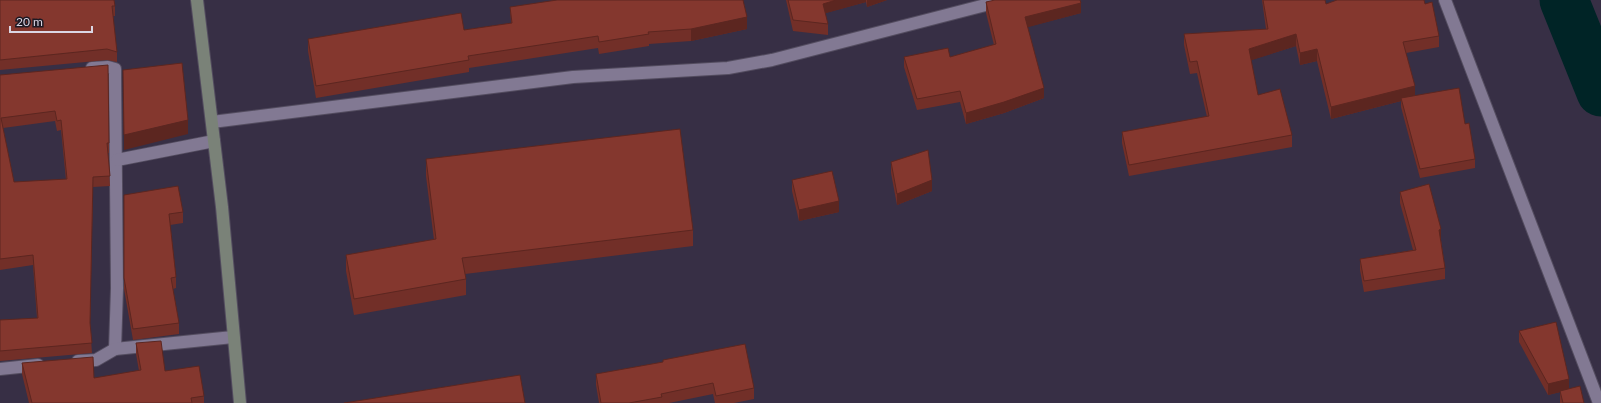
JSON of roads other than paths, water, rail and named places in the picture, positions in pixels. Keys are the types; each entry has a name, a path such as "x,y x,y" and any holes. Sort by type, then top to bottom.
{"main road":[{"path":"197,0 222,208 240,403"}],"street":[{"path":"212,122 573,77 728,68 772,60 1005,0"},
{"path":"1445,0 1599,403"},
{"path":"81,69 108,67 114,69 117,160 117,288 115,349"},
{"path":"117,160 214,140"},
{"path":"66,363 96,360 115,349 233,337"},
{"path":"0,369 52,364"}],"waterway":[{"path":"1564,0 1601,92"}]}
